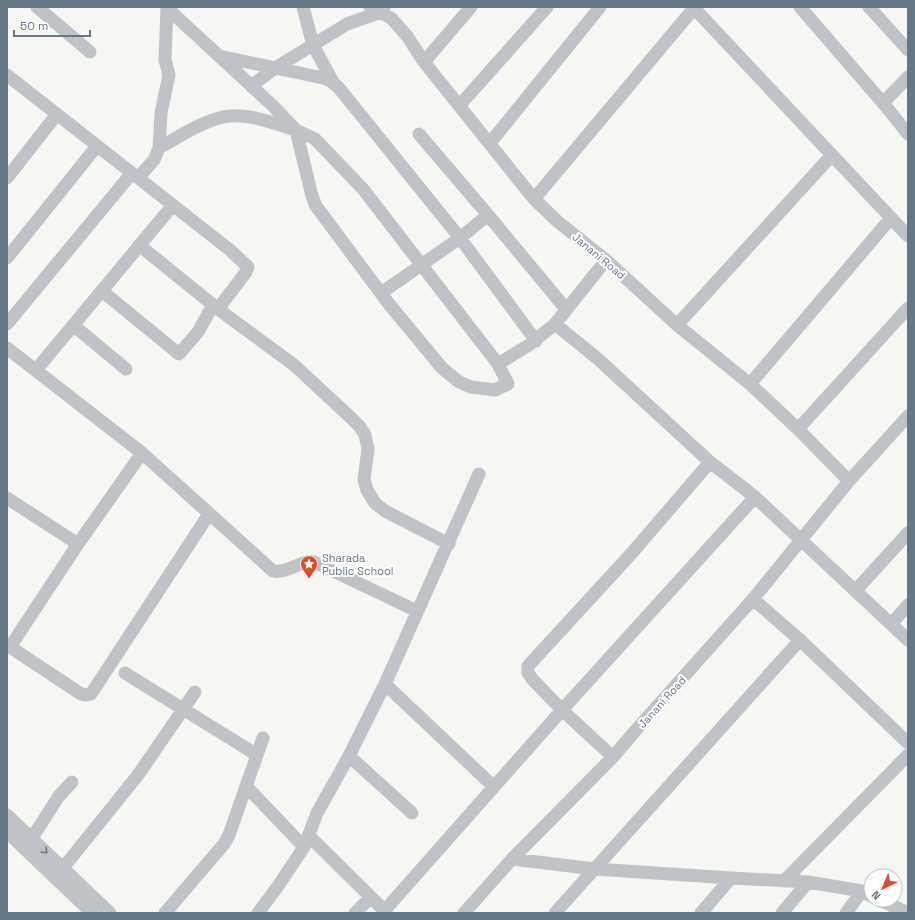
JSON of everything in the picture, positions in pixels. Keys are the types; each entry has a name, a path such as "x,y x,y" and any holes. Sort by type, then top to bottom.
{"street":[{"path":"37,7 90,52"},
{"path":"159,148 203,124 229,116 255,118 296,130 315,139 363,189 498,364 508,384 495,390 472,386 459,382 442,368 381,293 316,206 312,196 296,130 272,105 218,56 168,7"},
{"path":"7,324 135,176 154,160 159,148 161,113 170,75 165,60 168,7"},
{"path":"303,7 313,45 334,84 460,238 536,341"},
{"path":"424,62 471,7"},
{"path":"459,106 547,7"},
{"path":"490,143 600,7"},
{"path":"534,199 694,7 908,236"},
{"path":"800,7 908,134"},
{"path":"869,7 908,50"},
{"path":"251,86 275,68 347,24 379,9"},
{"name":"Janani Road","path":"379,9 392,19 407,36 424,62 534,199 557,221 606,260 677,325 750,384 798,429 849,481"},
{"path":"218,56 323,78 334,84"},
{"path":"7,75 230,250 248,267 246,272 215,307 198,332 179,354 102,291"},
{"path":"883,103 908,77"},
{"path":"7,178 57,114"},
{"path":"418,134 566,309"},
{"path":"7,258 97,146"},
{"path":"677,325 832,155"},
{"path":"36,370 172,205"},
{"path":"381,293 460,238 488,215"},
{"path":"750,384 890,218"},
{"path":"139,246 215,307 294,366 360,427 365,436 368,449 364,479 367,490 375,503 385,510 449,544"},
{"path":"498,364 536,341 555,324 606,260"},
{"path":"798,429 908,308"},
{"path":"555,324 598,359 710,462 755,497 908,640"},
{"path":"73,325 126,369"},
{"path":"7,348 142,453 273,571 283,571 302,562 314,562 417,611"},
{"name":"Janani Road","path":"464,913 512,859 613,757 754,599 849,481 908,416"},
{"path":"142,453 8,646 80,694 92,694 209,514"},
{"path":"613,757 562,710 533,680 528,672 528,666 631,554 710,462"},
{"path":"258,913 278,886 306,842 317,813 349,756 385,684 417,611 449,544 479,474"},
{"path":"246,786 306,842 371,897 386,912 494,786 755,497"},
{"path":"7,498 78,544"},
{"path":"856,590 908,533"},
{"path":"754,599 800,640 908,743"},
{"path":"891,624 908,605"},
{"path":"555,913 800,640"},
{"path":"125,673 256,755"},
{"path":"385,684 494,786"},
{"path":"63,868 138,775 196,692"},
{"path":"165,913 224,844 229,835 263,738"},
{"path":"784,880 908,755"},
{"path":"349,756 412,812"},
{"path":"32,838 59,796 72,782"},
{"path":"7,815 110,913"},
{"path":"7,832 92,913"},
{"path":"512,859 595,869 808,882 863,893"},
{"path":"701,913 731,878"},
{"path":"782,913 808,882"},
{"path":"355,913 371,897"},
{"path":"846,913 863,897"},
{"path":"897,908 908,913"}],"place":[{"name":"Sharada Public School","path":"309,579"}]}
